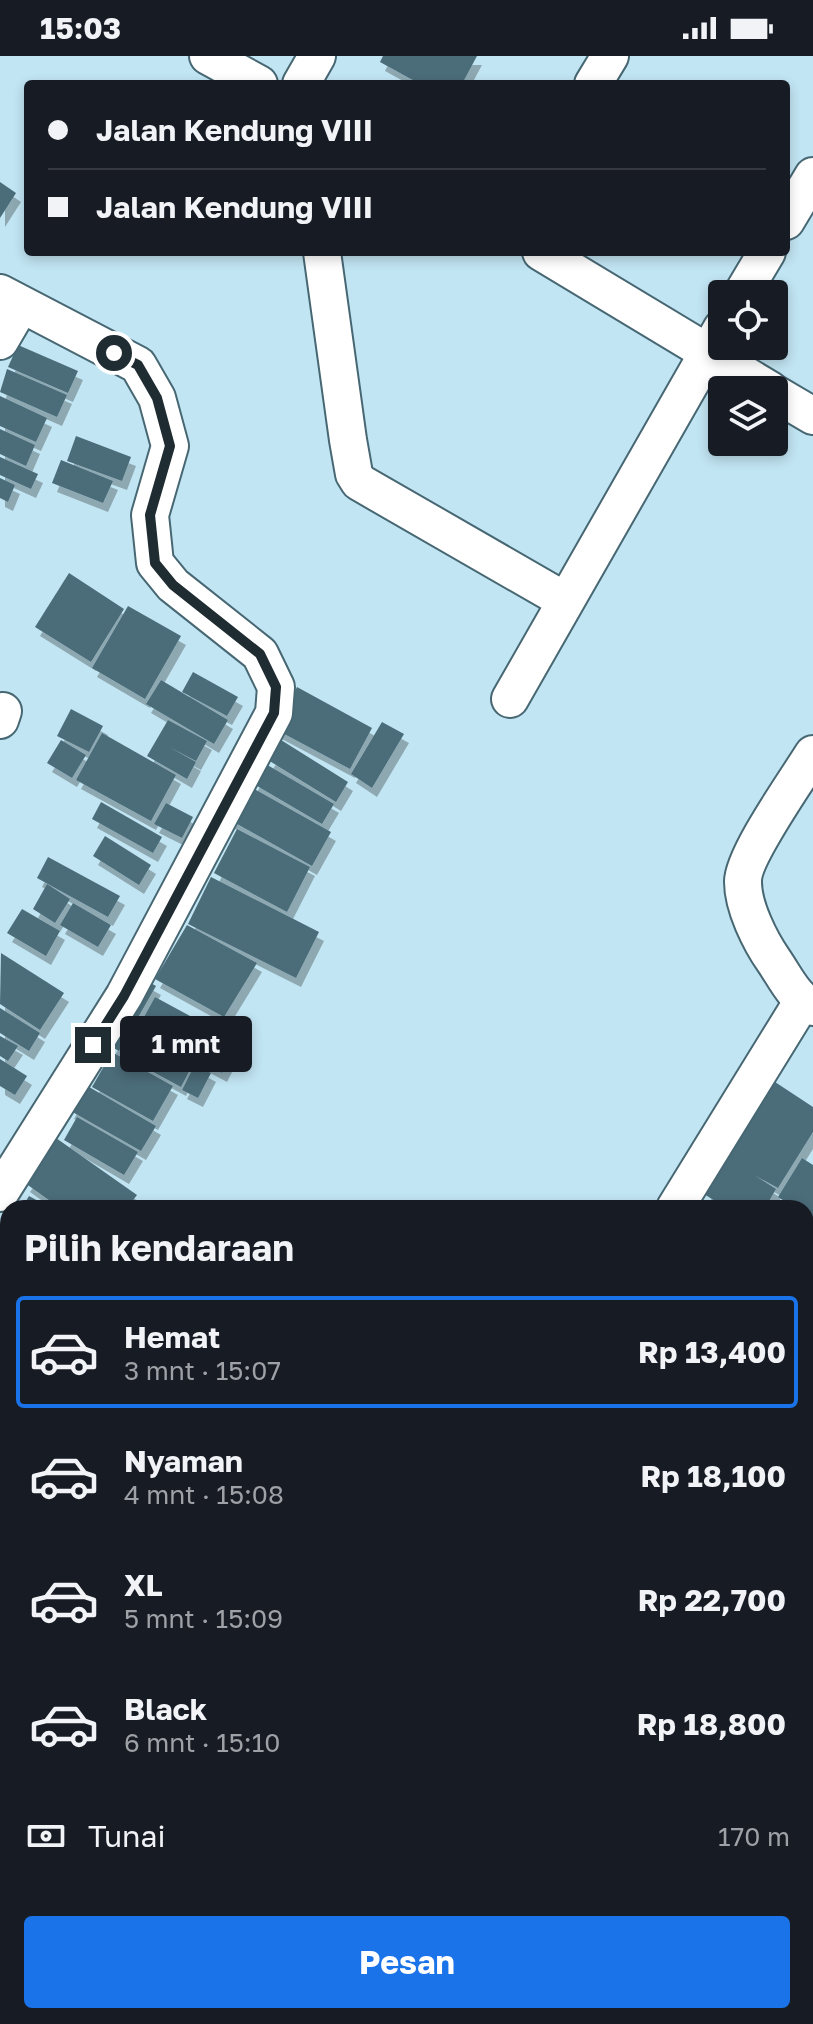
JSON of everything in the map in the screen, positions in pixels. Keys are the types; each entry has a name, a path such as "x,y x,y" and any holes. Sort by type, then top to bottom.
{"street":[{"path":"208,56 252,80"},
{"path":"303,80 317,56"},
{"path":"595,80 610,56"},
{"path":"790,214 813,176"},
{"path":"323,256 348,440 354,474 359,482 564,600"},
{"path":"549,256 708,336"},
{"path":"750,280 765,256"},
{"path":"0,341 11,299 138,365 157,398 170,446 150,515 155,563 173,585 260,654 276,687 274,713 124,996 0,1193"},
{"path":"510,699 708,352"},
{"path":"737,360 755,376"},
{"path":"788,401 813,416"},
{"path":"680,1200 808,1004 768,952 746,903 743,883 756,847 813,754"}],"building":[{"path":"383,56 477,56 464,80 413,80 380,62"},
{"path":"0,182 16,193 0,218"},
{"path":"18,345 78,371 68,393 8,367"},
{"path":"7,369 67,395 57,417 0,392"},
{"path":"0,396 47,418 36,442 0,426"},
{"path":"0,429 35,445 26,466 0,454"},
{"path":"76,436 131,457 122,481 67,461"},
{"path":"0,457 38,474 31,489 0,475"},
{"path":"61,460 113,481 103,503 52,483"},
{"path":"0,478 15,485 8,502 0,498"},
{"path":"69,573 124,609 91,662 35,627"},
{"path":"128,606 181,636 145,699 92,668"},
{"path":"193,672 238,697 227,716 182,692"},
{"path":"161,680 228,720 214,744 146,704"},
{"path":"297,687 372,728 350,769 275,729"},
{"path":"71,709 103,726 89,752 57,736"},
{"path":"168,720 207,741 196,761 169,747 196,762 187,779 147,756"},
{"path":"382,722 404,734 372,788 351,774"},
{"path":"102,733 176,775 151,821 76,780"},
{"path":"61,740 86,755 72,778 47,763"},
{"path":"281,740 348,782 336,802 268,760"},
{"path":"264,763 334,804 322,824 252,783"},
{"path":"249,786 331,832 312,866 230,820"},
{"path":"101,802 162,837 153,853 92,819"},
{"path":"166,803 193,817 182,838 154,824"},
{"path":"237,829 310,867 287,912 214,873"},
{"path":"105,836 151,865 139,885 93,856"},
{"path":"48,857 120,896 108,917 37,878"},
{"path":"211,877 319,932 296,978 188,924"},
{"path":"47,884 70,899 55,923 33,909"},
{"path":"73,903 111,925 98,947 60,925"},
{"path":"22,909 60,931 46,956 7,933"},
{"path":"187,925 257,963 224,1017 155,979"},
{"path":"1,953 64,993 40,1030 0,1004"},
{"path":"147,981 156,986 119,1051 110,1046"},
{"path":"155,997 238,1042 222,1073 138,1028"},
{"path":"0,1008 40,1033 29,1051 0,1033"},
{"path":"134,1030 194,1062 181,1087 120,1054"},
{"path":"0,1036 18,1046 8,1061 0,1056"},
{"path":"112,1052 173,1086 153,1121 92,1087"},
{"path":"0,1059 27,1076 15,1095 0,1086"},
{"path":"195,1064 211,1073 198,1098 182,1090"},
{"path":"775,1082 813,1107 813,1132 778,1188 754,1175 776,1189 770,1200 713,1200 704,1194"},
{"path":"84,1084 156,1126 141,1151 69,1110"},
{"path":"77,1117 138,1152 124,1175 64,1140"},
{"path":"56,1138 137,1195 133,1200 49,1200 25,1183"},
{"path":"802,1158 813,1165 813,1200 783,1200 778,1197"}],"route":[{"path":"93,1045 124,996 274,713 276,687 260,654 173,585 155,563 150,515 170,446 157,398 138,365 114,353"}]}
